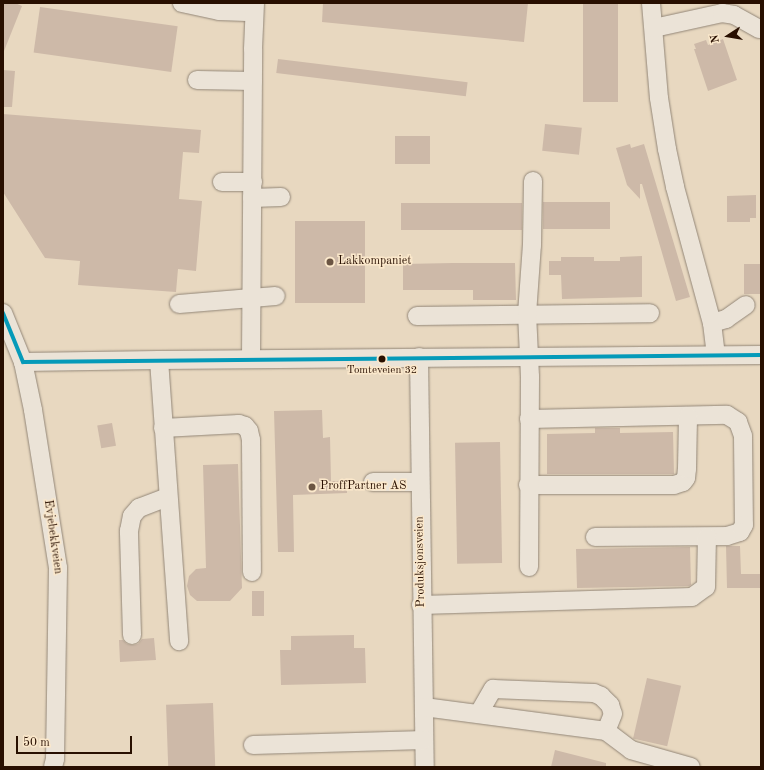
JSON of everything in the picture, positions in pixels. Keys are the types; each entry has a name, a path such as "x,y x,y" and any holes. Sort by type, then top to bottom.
{"street":[{"path":"182,3 219,11 255,7 251,359"},
{"path":"652,3 659,98 667,149 675,187 712,323 716,355"},
{"path":"654,28 737,9 759,29"},
{"path":"197,80 253,81"},
{"path":"528,567 529,356 527,314 532,245 533,181"},
{"path":"222,182 282,197"},
{"path":"179,304 276,296"},
{"path":"712,323 726,319 746,305"},
{"name":"Evjebekkveien","path":"3,313 23,362 33,410 58,568 55,759 53,767"},
{"path":"417,316 650,313"},
{"path":"23,362 419,357 761,355"},
{"name":"Produksjonsveien","path":"419,357 425,767"},
{"path":"159,360 179,641"},
{"path":"529,419 727,415 738,422 743,436 744,525 740,532 735,535 707,537 595,537"},
{"path":"528,485 674,485 683,482 686,478 687,469 688,416"},
{"path":"163,428 239,424 245,426 249,431 251,440 252,572"},
{"path":"373,482 420,482"},
{"path":"132,635 129,531 132,516 140,508 168,497"},
{"path":"422,605 692,597 706,587 707,537"},
{"path":"479,714 493,689 594,693 601,696 610,705 613,714 606,731"},
{"path":"424,707 606,731 631,750 691,767"},
{"path":"253,745 424,740"}],"building":[{"path":"3,3 15,3 22,6 4,51"},
{"path":"323,3 528,3 524,42 322,22"},
{"path":"583,3 618,3 618,102 583,102"},
{"path":"40,7 178,26 171,72 34,53"},
{"path":"723,39 737,80 708,91 694,49 696,49 694,44 706,40 708,45"},
{"path":"278,59 468,82 466,96 276,73"},
{"path":"3,70 15,71 12,107 3,107"},
{"path":"3,114 201,130 199,153 183,152 179,199 202,201 196,271 178,269 176,292 78,285 80,261 45,258 3,192"},
{"path":"545,124 582,128 579,155 542,151"},
{"path":"395,136 430,136 430,164 395,164"},
{"path":"630,144 631,148 644,144 690,297 676,301 642,184 640,184 640,199 627,185 616,148"},
{"path":"756,195 756,218 750,218 750,222 727,222 727,196"},
{"path":"543,202 610,202 610,229 543,229"},
{"path":"401,203 522,203 522,230 401,230"},
{"name":"Lakkompaniet","path":"295,221 365,221 365,303 295,303"},
{"path":"642,256 642,297 562,299 561,275 549,275 549,261 561,261 561,257 594,257 594,261 620,261 620,257"},
{"path":"515,263 516,300 473,300 473,290 403,290 403,264"},
{"path":"744,264 761,264 761,294 744,294"},
{"name":"ProffPartner AS","path":"322,410 323,438 330,437 331,481 347,481 347,493 293,495 294,552 278,552 274,411"},
{"path":"112,423 116,446 101,448 97,426"},
{"path":"595,428 620,428 620,433 673,432 674,474 547,474 547,434 595,433"},
{"path":"500,442 502,563 457,564 455,443"},
{"path":"238,464 242,588 230,601 197,601 190,595 187,586 189,576 196,569 206,568 203,465"},
{"path":"726,546 740,546 741,574 761,574 761,588 727,588"},
{"path":"690,547 691,585 689,586 577,588 576,549"},
{"path":"252,591 264,591 264,616 252,616"},
{"path":"354,635 354,648 365,648 366,683 281,685 280,650 291,650 291,636"},
{"path":"154,638 156,660 120,662 119,640 123,640 127,644 133,645 138,644 142,639"},
{"path":"647,678 681,686 667,746 633,738"},
{"path":"213,703 215,767 168,767 166,705"},
{"path":"555,750 606,763 606,767 551,767"}],"transit line":[{"path":"3,313 23,362"},
{"path":"23,362 761,355"}],"place":[{"name":"Lakkompaniet","path":"330,262"},
{"name":"Tomteveien 32","path":"382,359"},
{"name":"ProffPartner AS","path":"312,487"}]}
